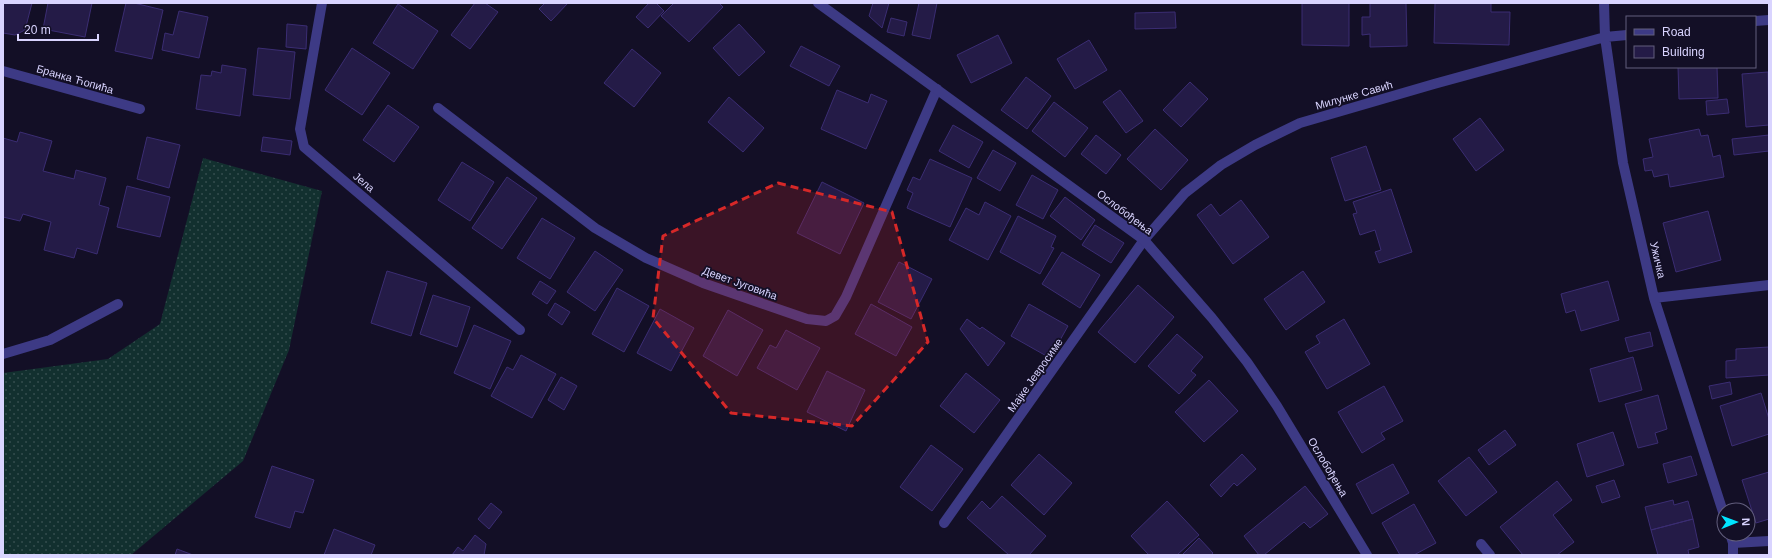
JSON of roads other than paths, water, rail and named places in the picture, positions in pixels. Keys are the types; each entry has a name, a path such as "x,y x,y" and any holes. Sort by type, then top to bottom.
{"street":[{"name":"Јела","path":"322,3 300,129 304,146 520,330"},
{"name":"Ослобођења","path":"818,3 1144,240 1212,318 1247,362 1277,406 1367,555"},
{"name":"Ужичка","path":"1604,3 1605,37 1623,163 1654,298 1720,502"},
{"path":"1756,21 1769,20"},
{"name":"Милунке Савић","path":"1144,240 1185,193 1220,165 1255,145 1300,123 1605,37 1626,35"},
{"name":"Бранка Ћопића","path":"3,71 140,109"},
{"name":"Девет Југовића","path":"438,108 595,228 646,258 703,282 806,319 826,321 835,316 846,297 937,89"},
{"name":"Мајке Јевросиме","path":"944,524 1144,240"},
{"path":"1654,298 1769,285"},
{"path":"3,354 50,340 118,304"},
{"path":"1756,540 1769,541"},
{"path":"1731,542 1733,555"},
{"path":"1481,544 1490,555"}]}
